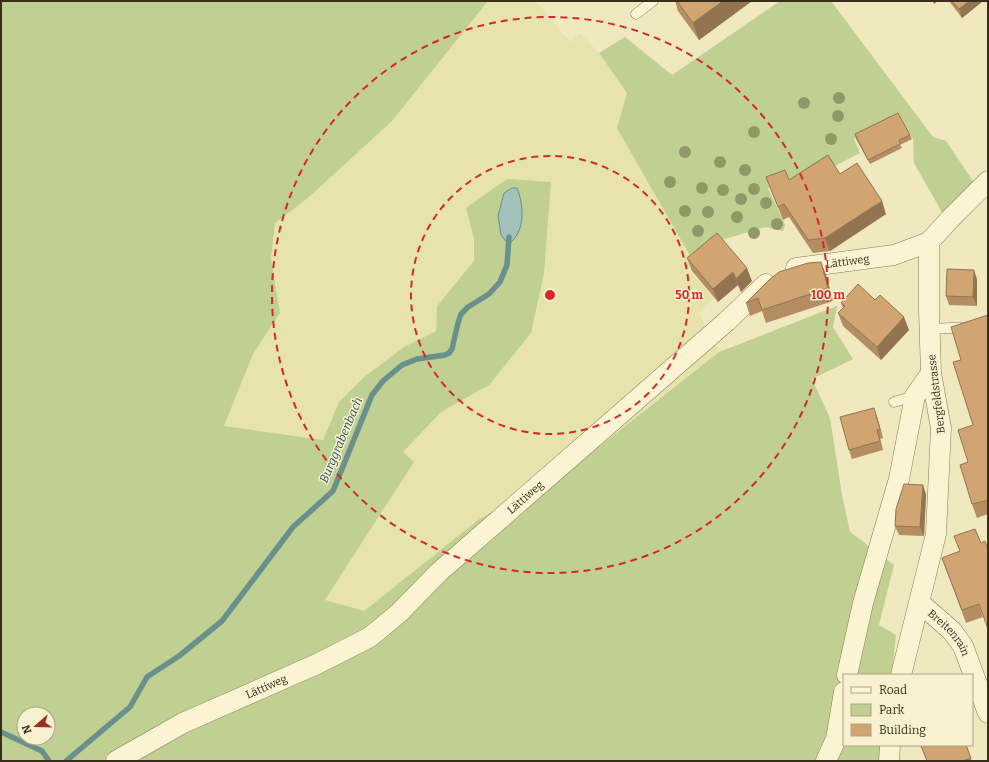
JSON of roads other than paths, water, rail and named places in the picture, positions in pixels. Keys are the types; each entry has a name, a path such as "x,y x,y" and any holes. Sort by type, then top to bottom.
{"street":[{"path":"929,242 988,181"},
{"name":"Bergfeldstrasse","path":"901,674 936,534 941,428 931,373 929,329 929,242"},
{"name":"Lättiweg","path":"116,761 183,723 317,664 370,637 399,613 439,572 778,275 801,266 894,256 929,242"},
{"path":"847,674 864,603 899,480 915,396 931,373"},
{"name":"Breitenrain","path":"920,603 952,631 963,646 988,713"},
{"path":"826,761 836,738 843,698"},
{"path":"889,761 890,746"}],"lane":[{"path":"636,14 653,1"},
{"path":"929,329 975,327 988,324"},
{"path":"894,402 915,396"}],"water":[{"path":"512,188 517,188 521,202 522,218 518,233 508,244 501,235 498,216 504,193"}],"waterway":[{"name":"Burggrabenbach","path":"66,761 130,707 147,677 179,656 222,621 293,527 333,491 372,395 383,381 402,365 417,359 445,355 449,353 452,349 461,314 468,307 489,294 500,282 507,265 509,237"},
{"path":"1,732 42,751 49,761"}]}
